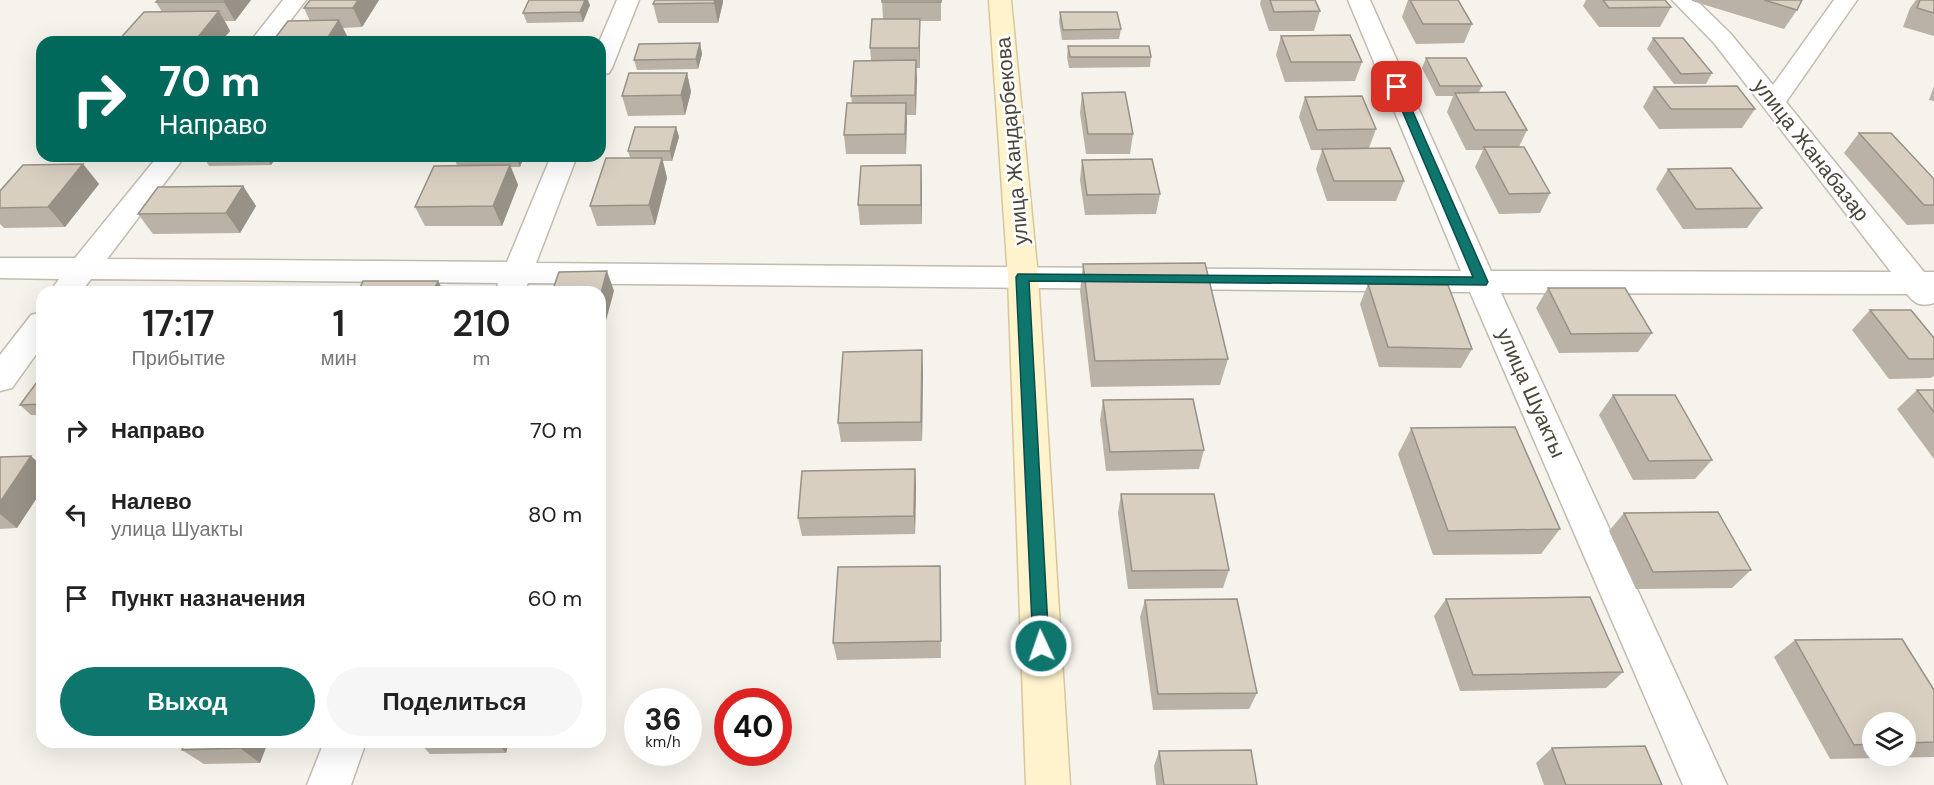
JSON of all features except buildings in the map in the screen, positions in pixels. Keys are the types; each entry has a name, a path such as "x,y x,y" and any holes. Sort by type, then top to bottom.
{"street":[{"path":"267,36 295,0"},
{"path":"606,53 628,0"},
{"name":"улица Жандарбекова","path":"1000,0 1023,277 1048,785"},
{"name":"улица Шуакты","path":"1359,0 1481,282 1705,785"},
{"name":"улица Жанабазар","path":"1683,0 1722,38 1773,103 1924,283 1934,305"},
{"path":"1773,103 1846,0"},
{"path":"70,286 167,162"},
{"path":"513,282 562,162"},
{"path":"0,268 84,267 513,282 1023,277 1481,282 1924,283"},
{"path":"0,379 36,331"},
{"path":"330,785 343,748"}],"route":[{"path":"1041,646 1023,277 1481,282 1397,87"}]}
